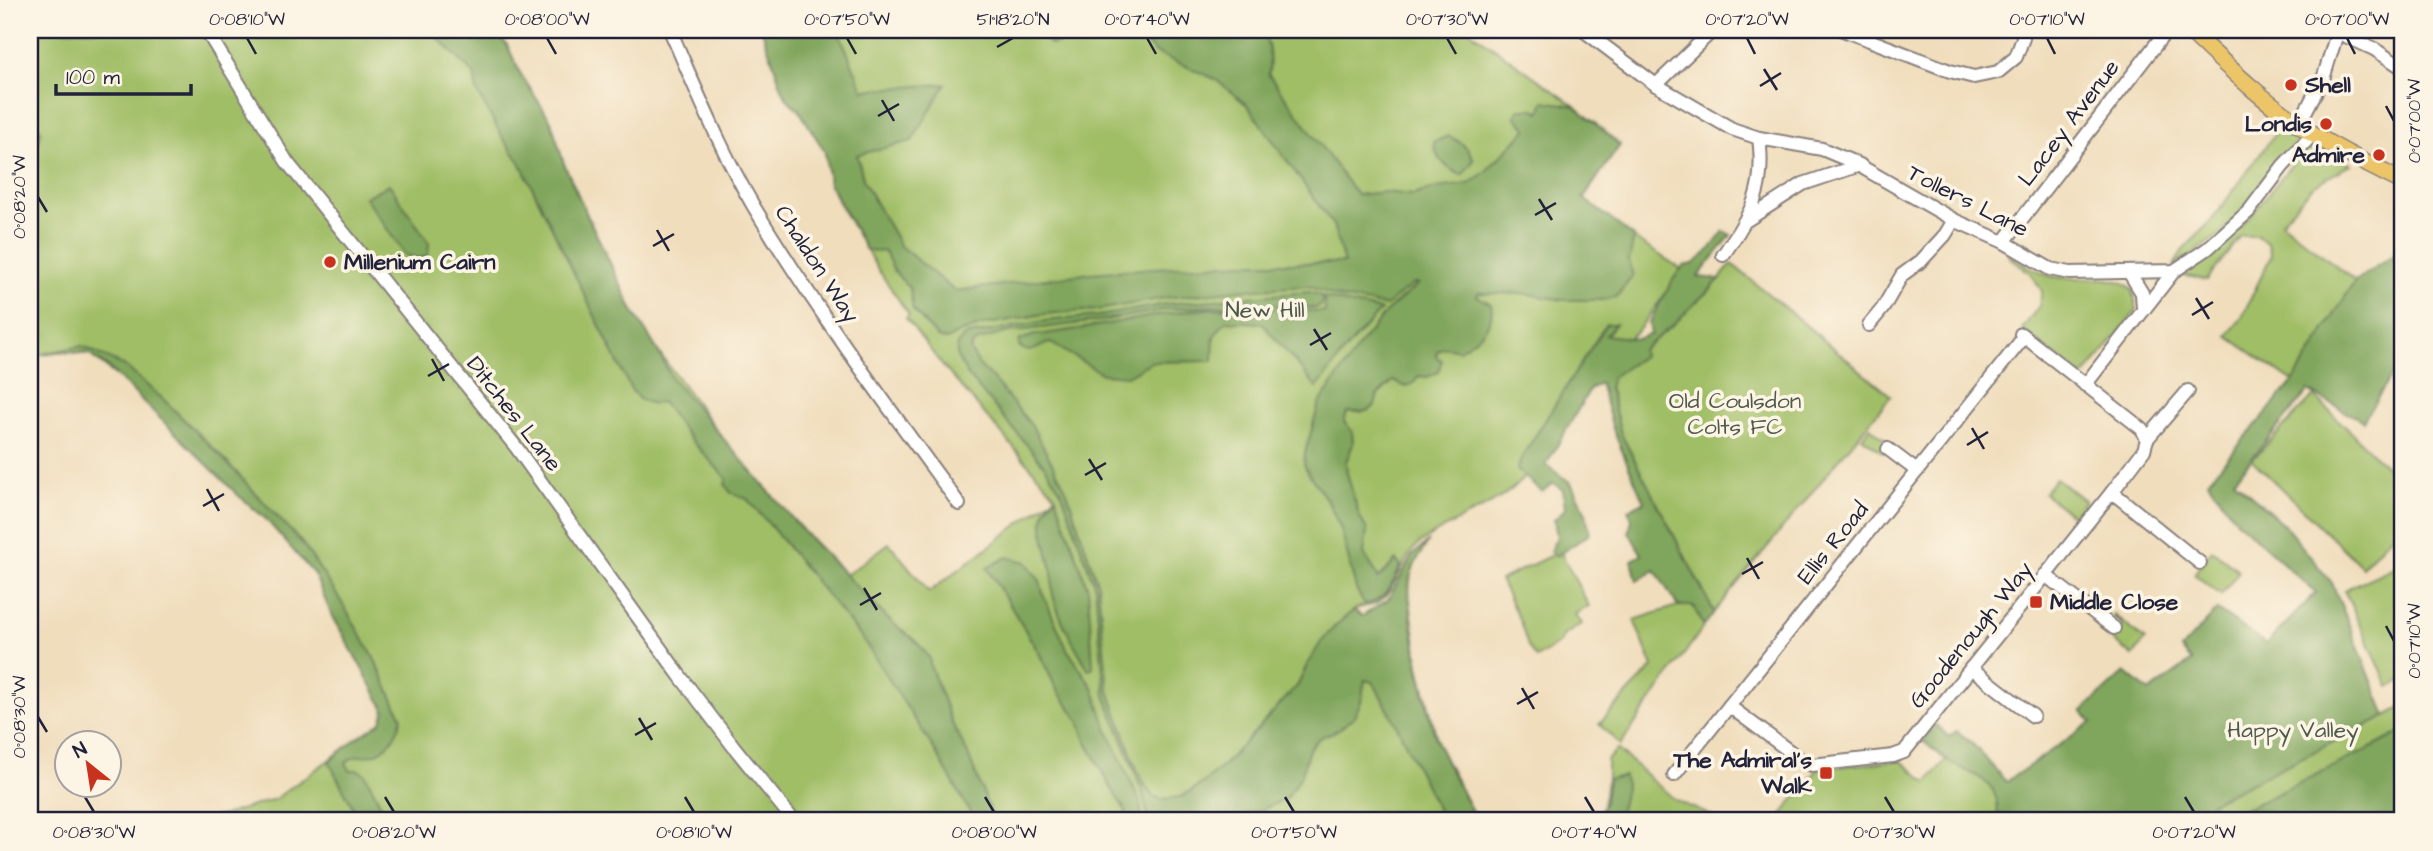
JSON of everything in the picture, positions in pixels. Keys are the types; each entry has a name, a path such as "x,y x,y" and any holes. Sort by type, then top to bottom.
{"main road":[{"path":"2189,30 2267,101 2313,134 2403,182"}],"street":[{"name":"Ditches Lane","path":"206,30 287,162 516,447 695,696 794,821"},
{"name":"Chaldon Way","path":"670,30 753,205 824,316 959,503"},
{"name":"Tollers Lane","path":"1583,30 1656,85 1732,129 1759,138 1822,149 1860,165 1954,220 2004,242 2050,268 2070,273 2174,271"},
{"path":"1656,85 1713,30"},
{"path":"1843,30 1950,71 1974,77 1998,72 2015,57 2023,38 2022,30"},
{"name":"Lacey Avenue","path":"2004,242 2167,30"},
{"path":"2299,124 2319,87 2337,31 2374,49 2403,68"},
{"path":"2147,439 2142,429 2085,385 2174,271 2207,249 2249,211 2283,166 2313,134"},
{"path":"1723,255 1747,220 1761,177 1759,138"},
{"path":"1747,220 1803,184 1860,165"},
{"path":"1869,325 1883,308 1902,275 1921,261 1945,235 1954,220"},
{"path":"2129,272 2142,293 2143,309"},
{"name":"Ellis Road","path":"1674,775 2022,336 2085,385"},
{"name":"Goodenough Way","path":"1729,706 1804,762 1812,765 1904,752 2112,492 2144,450 2147,439 2188,391"},
{"path":"1888,449 1917,471"},
{"path":"2112,492 2200,563"},
{"path":"2045,575 2114,628"},
{"path":"1971,668 2033,716"}],"green space":[{"name":"New Hill","path":"30,30 494,30 507,45 520,73 551,121 564,164 633,311 658,351 724,440 803,531 846,575 889,543 929,592 1056,496 942,365 906,318 909,315 877,268 829,183 825,152 799,110 787,99 762,30 1469,30 1575,106 1620,145 1583,199 1641,243 1683,270 1637,332 1609,353 1520,482 1496,500 1419,544 1407,558 1382,600 1354,610 1307,665 1298,685 1263,725 1210,778 1181,797 1155,821 188,821 221,816 275,799 381,722 385,713 384,707 330,611 316,576 265,518 237,494 130,387 89,354 67,352 30,356"},
{"path":"430,30 494,30 507,45 520,73 551,121 564,164 588,217 633,311 672,379 803,531 888,619 917,642 930,659 953,725 967,752 994,821 975,821 934,749 862,638 769,524 747,499 730,492 725,484 727,479 691,440 662,402 652,404 639,399 630,388 520,162 504,140 477,92 474,74"},
{"path":"762,30 838,30 863,90 946,84 912,141 857,155 864,182 900,246 955,291 1091,273 1154,268 1243,263 1344,263 1333,225 1247,105 1215,79 1156,53 1132,30 1261,30 1270,57 1269,75 1357,195 1384,192 1413,195 1436,188 1469,184 1486,171 1527,129 1515,116 1519,109 1534,109 1540,112 1544,101 1575,106 1620,145 1583,198 1634,237 1629,261 1633,276 1616,297 1603,300 1563,300 1527,294 1478,293 1477,296 1491,304 1490,319 1483,332 1459,350 1439,350 1436,353 1437,358 1442,360 1438,372 1428,377 1418,376 1414,383 1406,387 1393,381 1377,396 1371,409 1347,412 1344,422 1352,431 1353,444 1346,462 1347,473 1359,515 1367,530 1364,554 1378,579 1396,560 1401,566 1383,596 1364,604 1356,589 1341,529 1327,500 1308,473 1304,464 1305,453 1319,404 1363,340 1386,312 1418,284 1413,284 1386,306 1341,298 1309,286 1241,290 1165,298 1097,310 1044,314 983,325 947,340 938,338 913,310 910,289 894,271 885,252 866,250 829,183 825,152 799,110 787,99"},
{"path":"1037,30 1089,30 1070,40 1051,45"},
{"path":"30,118 41,130 36,153 30,162"},
{"path":"2284,121 2301,132 2301,137 2286,154 2280,155 2259,185 2260,191 2220,235 2174,266 2182,251 2211,221"},
{"path":"1448,136 1464,145 1474,160 1462,175 1447,167 1435,148 1434,142"},
{"path":"2315,140 2351,164 2312,187 2281,222 2355,281 2293,382 2227,336 2241,319 2271,256 2268,244 2258,236 2241,236 2207,280 2180,275 2243,224"},
{"path":"389,184 429,243 428,255 419,259 405,255 365,197"},
{"path":"1724,231 1731,235 1698,277 1720,279 1672,326 1642,350 1643,356 1612,377 1609,388 1621,434 1714,612 1704,626 1693,606 1678,606 1655,570 1637,581 1632,560 1642,555 1629,532 1632,519 1628,510 1644,502 1614,432 1600,383 1590,389 1546,465 1571,483 1586,513 1590,534 1556,556 1550,551 1557,537 1554,520 1565,509 1563,490 1553,483 1542,492 1517,470 1522,457 1606,324 1616,324 1606,335 1637,339 1651,334 1649,323 1674,278 1683,266 1693,264 1707,253"},
{"name":"Happy Valley","path":"2398,252 2403,256 2403,357 2363,421 2308,391 2234,480 2284,525 2332,583 2386,716 2216,800 2184,821 1997,821 1996,797 1987,783 1946,760 1923,741 1936,725 1949,737 1956,731 1971,742 2006,782 2092,722 2082,711 2125,672 2149,692 2192,661 2181,649 2217,610 2266,644 2316,593 2236,520 2208,481 2293,382 2355,281"},
{"path":"2008,253 2047,275 2105,279 2126,284 2133,290 2137,310 2085,375 2081,376 2022,329 2039,306 2042,291 2030,273 2008,256"},
{"name":"Old Coulsdon Colts FC","path":"1732,264 1891,396 1714,612 1620,745 1599,724 1653,667 1634,620 1706,597 1621,434 1606,373 1710,290"},
{"path":"1309,292 1320,295 1321,305 1316,308 1253,304 1168,309 1009,332 980,340 973,344 970,350 979,365 1032,426 1066,489 1098,585 1108,688 1136,767 1153,796 1161,799 1181,797 1196,789 1225,764 1298,685 1321,642 1336,625 1354,610 1362,616 1388,600 1412,556 1429,541 1410,580 1411,616 1419,666 1429,715 1440,749 1477,821 1443,821 1373,682 1365,680 1361,702 1353,718 1338,730 1319,738 1309,749 1301,776 1286,799 1236,821 1152,819 1148,815 1141,788 1105,695 1095,587 1062,493 1045,466 969,377 957,357 957,345 964,336 1045,321 1099,316 1166,304"},
{"name":"New Hill","path":"1324,297 1381,310 1347,348 1317,388 1262,323 1226,321 1214,336 1213,361 1151,362 1127,376 1103,374 1051,343 1031,351 1019,346 1020,340 1035,335 1196,310 1244,308 1325,312"},
{"path":"82,346 125,366 164,400 221,456 303,544 339,598 373,656 402,718 395,736 383,750 355,757 346,763 350,770 365,774 389,821 360,821 329,762 381,722 385,710 330,611 314,574 265,518 237,494 109,368 89,354 42,354"},
{"name":"Happy Valley","path":"2293,382 2308,390 2234,480 2284,525 2332,583 2386,716 2403,707 2403,821 1777,821 1818,769 1900,760 1927,782 1946,760 1923,741 1936,725 1949,737 1956,731 1971,742 2006,782 2092,722 2082,711 2125,672 2149,692 2192,661 2181,649 2217,610 2266,644 2316,593 2236,520 2208,481"},
{"path":"2314,396 2403,483 2403,524 2362,567 2252,460"},
{"path":"1870,427 1890,443 1882,452 1862,437"},
{"path":"2056,478 2085,501 2073,516 2044,493"},
{"path":"1056,497 1088,589 1093,667 1089,670 1073,643 1052,592 1052,573 1043,523 1044,513"},
{"path":"2212,550 2239,571 2221,595 2194,574"},
{"path":"1561,553 1589,606 1575,614 1582,624 1563,636 1560,643 1536,658 1528,646 1520,621 1500,580"},
{"path":"1007,557 1026,562 1040,581 1044,597 1067,649 1093,688 1108,731 1140,802 1142,821 1124,821 1122,816 1127,813 1111,788 1079,721 1056,688 1038,651 987,568"},
{"path":"2403,563 2403,680 2389,687 2344,590"},
{"path":"1410,600 1419,666 1439,747 1477,821 1160,821 1199,791"},
{"path":"2114,615 2145,640 2133,656 2101,631 2103,629 2114,637 2123,625"},
{"path":"2403,731 2403,821 2221,821 2379,744"},
{"path":"1617,749 1675,800 1723,821 1598,821 1606,791 1607,760"},
{"path":"1624,776 1625,787 1619,821 1594,821 1605,803 1608,779"}],"place":[{"name":"Shell","path":"2291,85"},
{"name":"Londis","path":"2326,124"},
{"name":"Admire","path":"2379,155"},
{"name":"Millenium Cairn","path":"330,262"},
{"name":"Middle Close","path":"2036,602"},
{"name":"The Admiral's Walk","path":"1826,773"}]}
